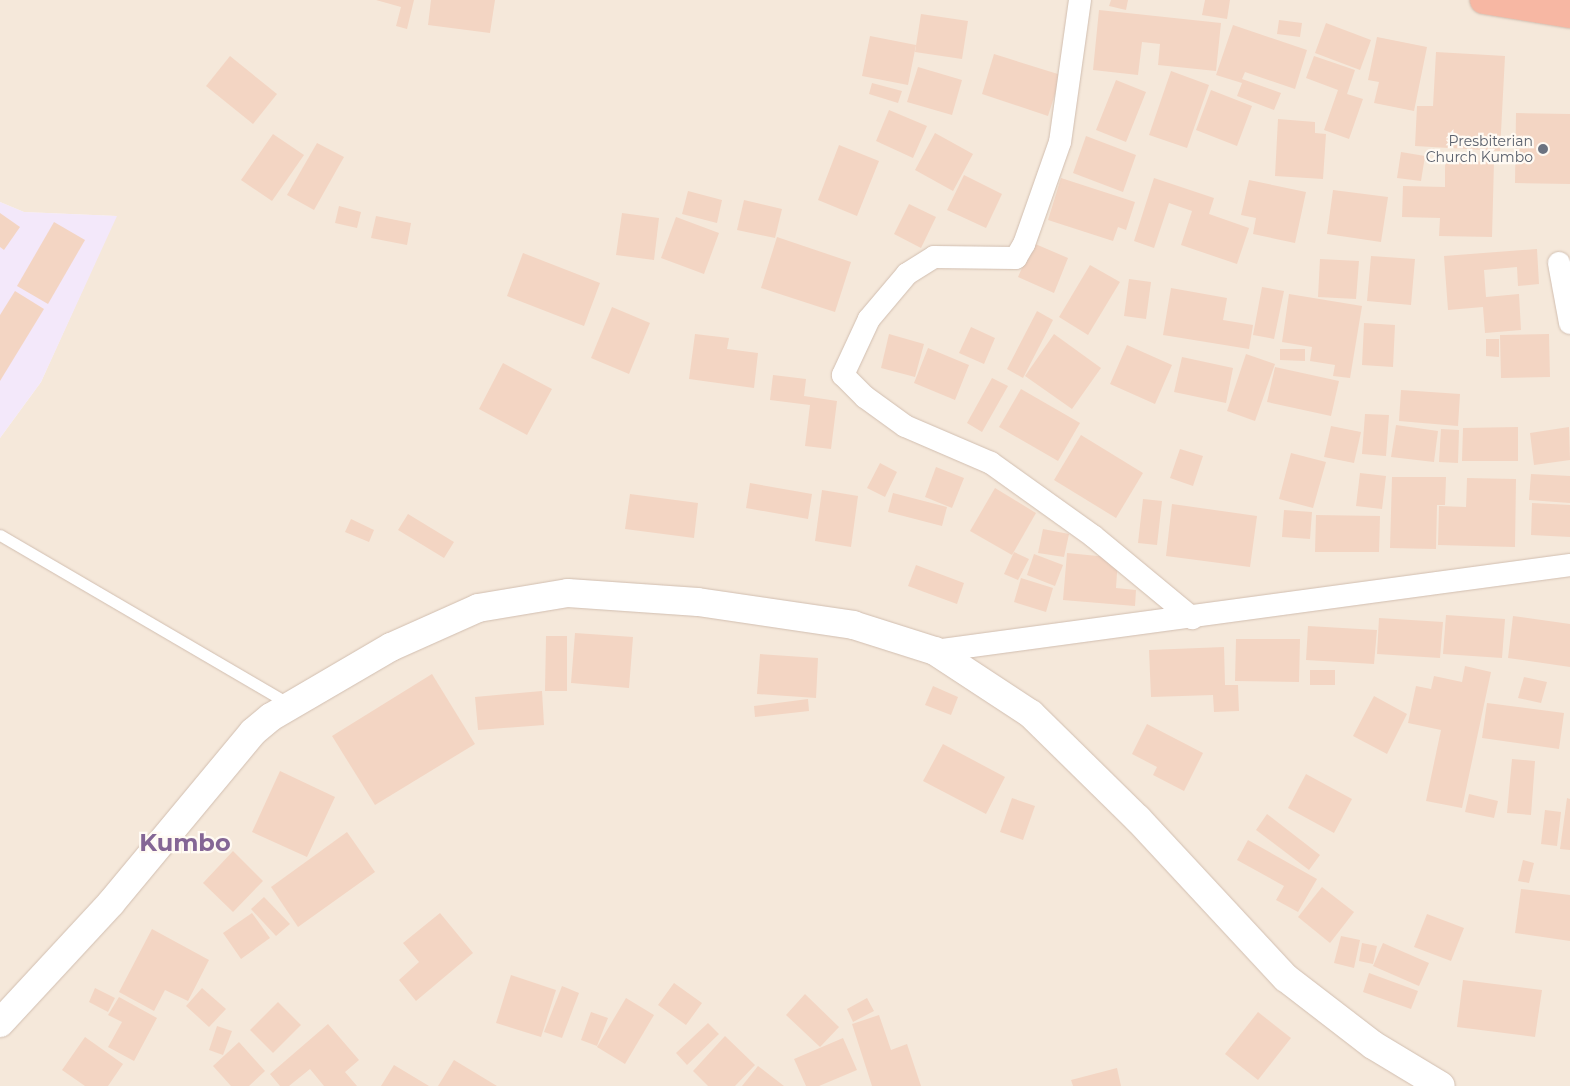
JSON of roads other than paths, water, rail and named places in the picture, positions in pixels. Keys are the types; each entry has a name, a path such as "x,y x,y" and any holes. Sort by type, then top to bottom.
{"highway":[{"path":"1484,0 1570,14"}],"main road":[{"path":"0,1023 111,903 253,732 289,704 391,647 478,608 568,593 698,602 853,625 935,650 1031,714 1138,819 1286,978 1373,1045 1441,1086"}],"street":[{"path":"1080,0 1060,142 1024,244 1016,258 934,257 907,274 869,319 843,375 865,397 905,426 990,463 1093,536 1192,618"},
{"path":"1559,263 1570,323"},
{"path":"935,650 1192,618 1570,565"}],"lane":[{"path":"0,534 289,704"}],"place":[{"name":"Presbiterian Church Kumbo","path":"1543,149"}],"district":[{"name":"Kumbo","path":"185,843"}]}
